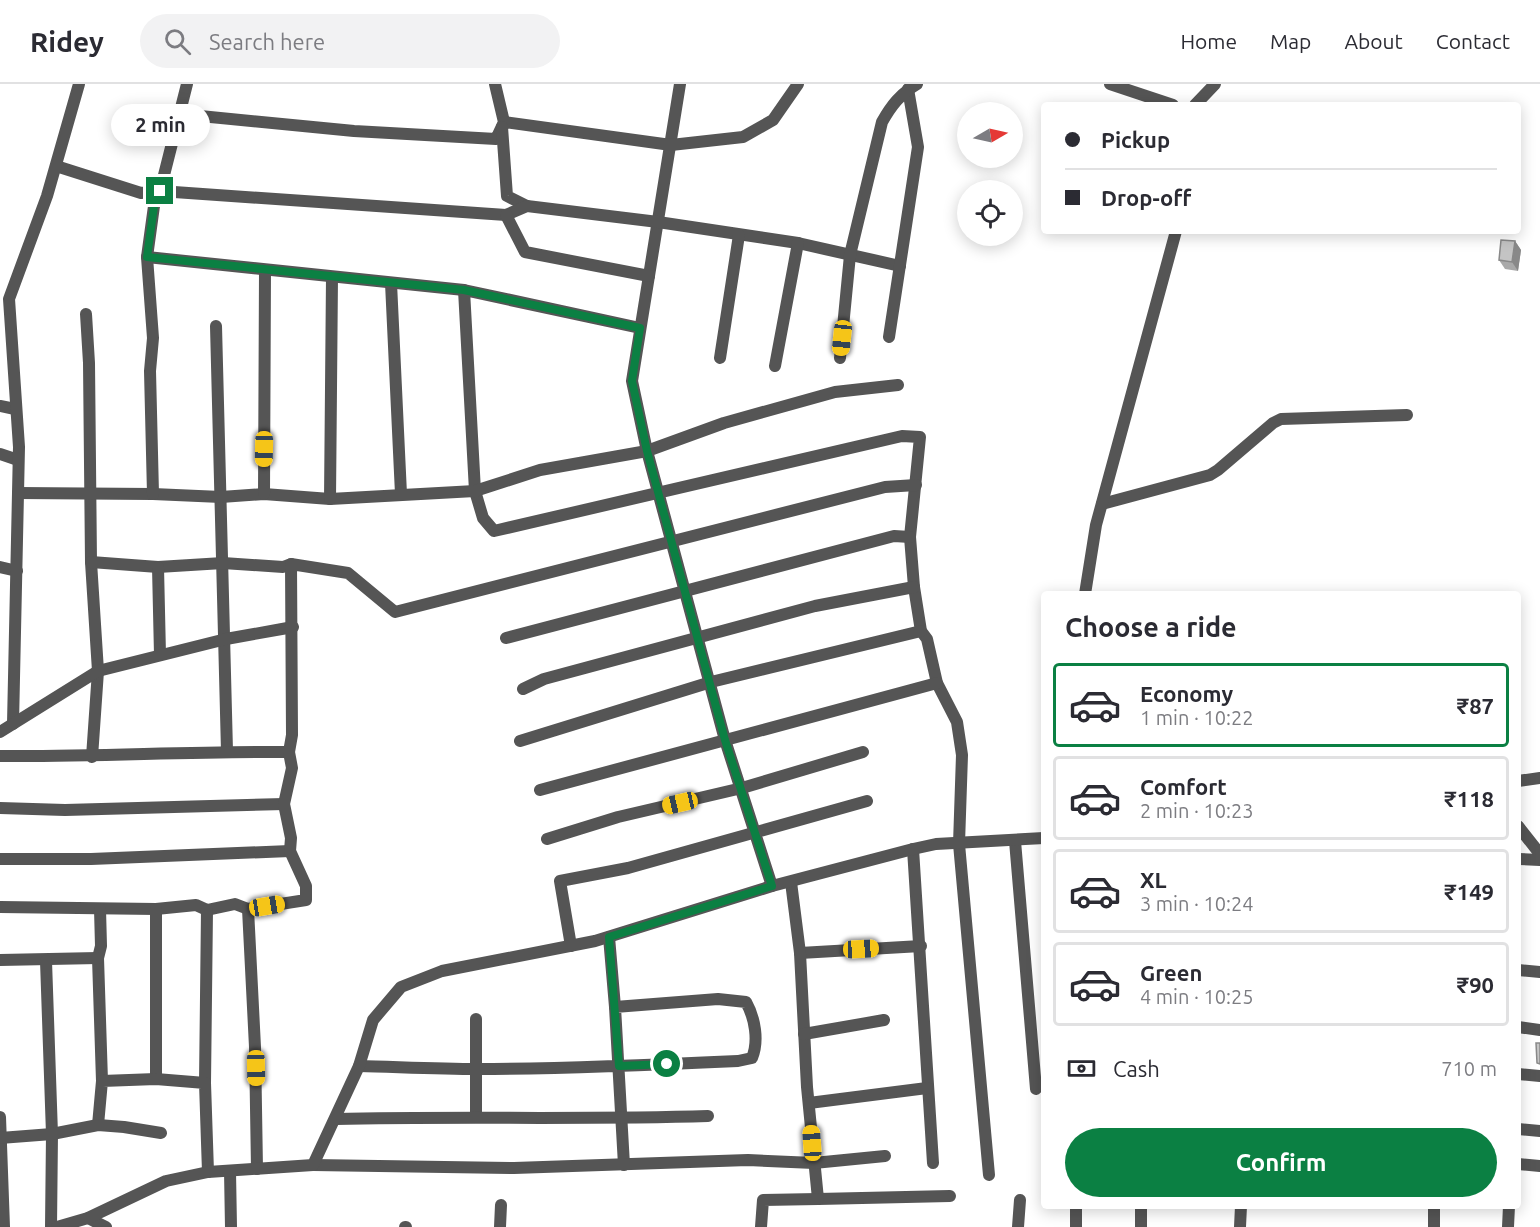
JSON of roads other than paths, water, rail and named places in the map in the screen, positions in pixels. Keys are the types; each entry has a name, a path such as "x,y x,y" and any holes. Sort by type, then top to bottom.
{"street":[{"path":"13,724 18,460 4,297 47,196 79,84"},
{"path":"153,494 150,371 153,338 147,257 154,206 160,191 187,84"},
{"path":"495,84 503,124 507,196 527,206 658,222 798,243 900,266"},
{"path":"680,84 632,381 647,451 711,681 725,740 772,886"},
{"path":"503,124 671,145 743,137 773,120 798,84"},
{"path":"1198,102 1215,84"},
{"path":"1115,85 1164,102"},
{"path":"840,358 850,255 882,122 891,107 912,87"},
{"path":"889,337 918,147 912,87"},
{"path":"180,114 354,131 496,139 503,124"},
{"path":"56,166 141,193 160,191 506,215 527,206"},
{"path":"506,215 525,252 649,276"},
{"path":"1085,591 1102,504 1175,234"},
{"path":"720,358 739,235"},
{"path":"775,366 798,243"},
{"path":"147,257 464,290 640,328"},
{"path":"264,494 265,270"},
{"path":"330,499 332,277"},
{"path":"391,283 400,494"},
{"path":"464,290 475,491 483,518 494,531 902,436 920,437 910,537 914,587 921,631 927,639 937,683 957,722 962,755 960,844 989,1174"},
{"path":"86,314 89,363 91,562 98,671 92,756"},
{"path":"216,326 226,639 227,751"},
{"path":"18,493 221,497 264,494 330,499 475,491 540,470 647,451 724,423 835,392 898,385"},
{"path":"0,406 15,410"},
{"path":"1102,504 1210,475 1273,423 1281,419 1407,415"},
{"path":"0,454 18,460"},
{"path":"91,562 158,567 223,563 283,567 291,564 348,573 395,612 885,486 916,485"},
{"path":"506,639 894,536 910,537"},
{"path":"0,908 156,909 196,905 207,910 235,904 248,909 306,900 306,886 290,851 291,838 284,804 292,768 289,752 292,735 291,564"},
{"path":"0,567 17,571"},
{"path":"158,567 160,656"},
{"path":"523,689 544,679 815,606 914,587"},
{"path":"0,732 98,671 226,639 293,627"},
{"path":"520,741 711,681 921,631"},
{"path":"540,790 937,683"},
{"path":"0,756 92,756 227,751 289,752"},
{"path":"547,839 618,818 742,788 863,752"},
{"path":"1521,781 1540,778"},
{"path":"571,946 560,881 628,868 867,801"},
{"path":"0,808 65,810 284,804"},
{"path":"1521,830 1540,854"},
{"path":"313,1165 359,1066 373,1020 400,987 442,971 609,937 772,886 913,849 936,844 1041,838"},
{"path":"1015,841 1036,1089"},
{"path":"913,849 921,946 927,1088 933,1163"},
{"path":"0,860 91,859 290,851"},
{"path":"1521,859 1540,860"},
{"path":"791,882 800,953 809,1103 818,1199"},
{"path":"98,1125 102,1081 98,958 101,946 100,909"},
{"path":"156,909 156,1079"},
{"path":"248,909 258,1168"},
{"path":"207,910 204,1083 208,1172"},
{"path":"609,937 624,1165"},
{"path":"800,953 921,946"},
{"path":"0,960 46,961 98,958"},
{"path":"46,961 52,1134 51,1227"},
{"path":"1521,970 1540,972"},
{"path":"359,1066 476,1069 738,1061 752,1058 757,1047 751,1011 746,1002 739,1000 718,999 615,1007"},
{"path":"476,1019 476,1117"},
{"path":"804,1034 884,1020"},
{"path":"1521,1027 1540,1029"},
{"path":"1521,1074 1540,1076"},
{"path":"102,1081 156,1079 204,1083"},
{"path":"809,1103 927,1088"},
{"path":"336,1119 476,1117 622,1119 708,1116"},
{"path":"0,1117 4,1227"},
{"path":"1,1138 52,1134 98,1125 161,1134"},
{"path":"1521,1129 1540,1131"},
{"path":"57,1227 88,1218 166,1181 208,1172 313,1165 514,1168 748,1160 814,1163 885,1156"},
{"path":"1521,1164 1540,1166"},
{"path":"230,1171 231,1227"},
{"path":"761,1227 764,1200 950,1196"},
{"path":"1018,1227 1020,1200"},
{"path":"500,1227 501,1205"},
{"path":"1076,1209 1076,1227"},
{"path":"1141,1209 1141,1227"},
{"path":"1240,1227 1241,1209"},
{"path":"1434,1209 1434,1227"},
{"path":"1508,1227 1509,1209"},
{"path":"88,1218 106,1227"}]}
